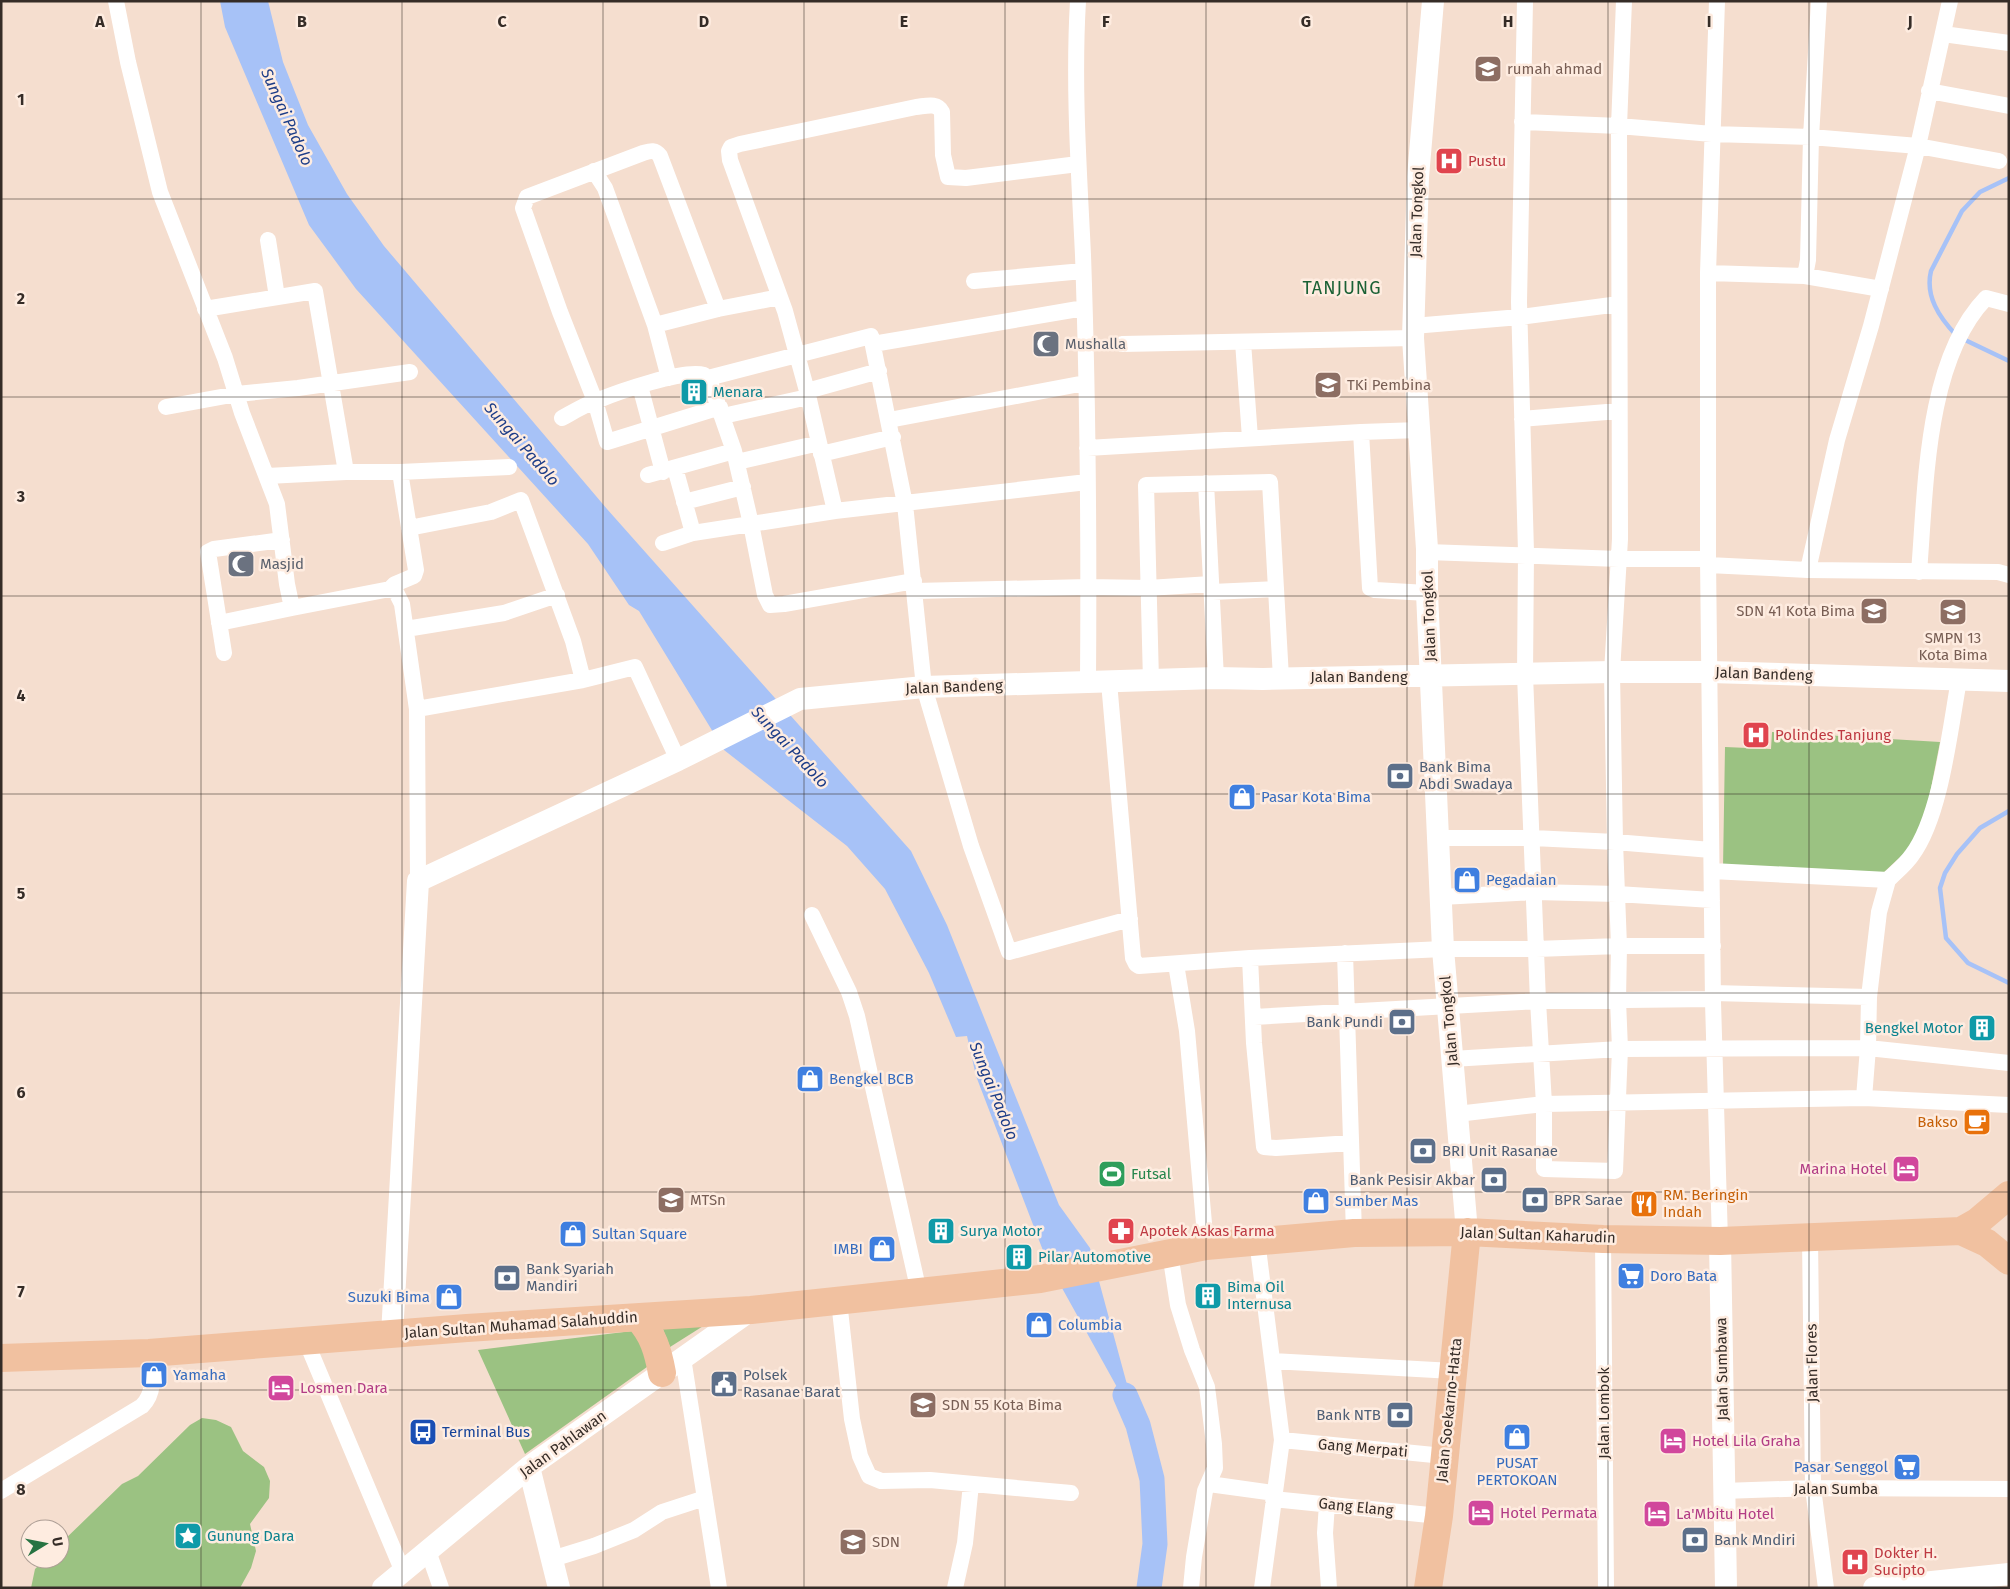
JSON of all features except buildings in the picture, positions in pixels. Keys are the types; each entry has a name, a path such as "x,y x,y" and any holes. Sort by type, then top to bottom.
{"highway":[{"path":"1961,1232 1977,1222 2009,1196"},
{"name":"Jalan Sultan Kaharudin","path":"1040,1279 1206,1246 1257,1240 1354,1233 1468,1232 1603,1238 1720,1240 1961,1232 1987,1243 2009,1261"},
{"name":"Jalan Soekarno-Hatta","path":"1428,1588 1439,1516 1468,1232"},
{"name":"Jalan Sultan Muhamad Salahuddin","path":"1,1358 149,1353 392,1334 751,1310 1040,1279"},
{"path":"638,1318 652,1336 658,1350 673,1366"}],"street":[{"path":"116,1 128,62 160,192 225,358 242,413 277,504 287,584 292,608"},
{"path":"1078,1 1078,164 1086,383 1088,587 1098,682 1136,964 1145,966 1250,958 1443,949 1712,946"},
{"name":"Jalan Tongkol","path":"1434,1 1418,177 1413,332 1427,552 1427,594 1440,838 1443,949 1468,1232"},
{"path":"1525,1 1520,318 1526,556 1526,675 1538,1001 1544,1104 1544,1169 1615,1171 1619,1102 1620,1049 1618,1000 1620,946 1615,842 1612,672 1619,560 1618,126 1624,1"},
{"path":"1717,1 1708,273 1708,562 1712,946 1720,1240"},
{"path":"1805,276 1808,260 1811,137 1819,1"},
{"path":"1808,570 1837,440 1882,289 1918,146 1950,1"},
{"path":"1943,34 2009,43"},
{"path":"1929,91 2009,106"},
{"path":"835,511 798,354 780,297 730,160 729,152 731,147 907,109 936,105 940,107 942,112 945,168 948,177 966,178 1078,164"},
{"path":"1522,122 1618,126 1712,134 1811,137 1918,146 1999,161"},
{"path":"718,309 658,154 651,150 527,196 523,208 560,312 595,401 607,442 721,412 807,394 879,372"},
{"path":"594,171 605,188 655,325 669,378"},
{"path":"268,240 277,297"},
{"path":"974,281 1083,271"},
{"path":"1708,273 1805,276 1882,289"},
{"path":"205,308 315,291 346,472"},
{"path":"655,325 718,309 780,297"},
{"path":"1919,572 1934,412 1947,363 1977,308 1986,298 2009,304"},
{"path":"1122,344 1243,342 1413,332 1619,304"},
{"path":"874,344 1084,308"},
{"path":"562,418 595,401 669,378 694,374 700,374 708,378 871,336 905,504 924,687 971,846 1009,952 1130,919"},
{"path":"1243,342 1250,438"},
{"path":"166,407 237,394 331,384 410,372"},
{"path":"708,378 735,456 765,595 770,604 784,604 915,586 1276,589"},
{"path":"889,420 1086,383"},
{"path":"640,386 662,472 684,502 693,533"},
{"path":"1522,419 1620,412"},
{"path":"1087,448 1419,430"},
{"path":"1361,432 1370,588 1427,594"},
{"path":"662,472 735,456 820,449 892,438"},
{"path":"267,476 510,467"},
{"path":"220,622 390,589 395,584 414,576 416,570 400,472"},
{"path":"664,543 693,533 835,511 1087,482"},
{"path":"1151,681 1146,486 1206,483 1270,482 1281,678"},
{"path":"1206,483 1216,678"},
{"path":"684,502 742,487"},
{"path":"409,528 491,512 521,500 574,641 583,680"},
{"path":"224,653 208,552 214,549 282,540"},
{"path":"1427,552 1708,562 1808,570 1998,572 2009,575"},
{"path":"390,589 396,592 402,604 417,709 418,881 392,1334"},
{"path":"406,629 504,613 557,595"},
{"path":"417,709 583,680 635,667 678,760 418,881"},
{"name":"Jalan Bandeng","path":"678,760 800,699 924,687 1216,678 1431,677 1612,672 1710,672 2009,681"},
{"path":"1864,1098 1868,1048 1869,997 1879,912 1888,880 1912,854 1930,821 1942,773 1959,680"},
{"path":"1440,838 1533,838 1615,842 1711,850"},
{"path":"1712,871 1888,880"},
{"path":"1441,897 1535,892 1617,894 1712,900"},
{"path":"812,915 849,992 856,1016 918,1292"},
{"path":"1345,953 1354,1233"},
{"path":"1250,958 1254,1043 1264,1147 1276,1148 1351,1142"},
{"path":"1176,964 1187,1031 1206,1246"},
{"path":"1254,1018 1538,1001 1713,996 1869,997"},
{"path":"1452,1059 1620,1049 1714,1047 1868,1048 2009,1063"},
{"path":"1457,1114 1544,1104 1864,1098 2009,1105"},
{"name":"Jalan Lombok","path":"1603,1238 1606,1588"},
{"name":"Jalan Flores","path":"1810,1238 1813,1488 1826,1588"},
{"path":"1257,1240 1282,1440 1262,1588"},
{"name":"Jalan Sumbawa","path":"1720,1240 1726,1588"},
{"path":"1170,1253 1178,1305 1192,1350 1207,1387 1210,1402 1215,1468 1205,1491 1194,1556 1191,1588"},
{"path":"839,1301 852,1418 860,1456 869,1476 881,1481 930,1480 1072,1493"},
{"name":"Jalan Pahlawan","path":"383,1588 530,1467 751,1310"},
{"path":"306,1341 403,1572"},
{"path":"1,1491 142,1406 151,1395 149,1353"},
{"path":"1272,1361 1453,1371"},
{"path":"673,1366 705,1498 719,1588"},
{"name":"Gang Merpati","path":"1282,1440 1444,1456"},
{"path":"530,1467 559,1588"},
{"path":"955,1588 965,1543 971,1484"},
{"name":"Gang Elang","path":"1209,1484 1327,1504 1439,1516"},
{"name":"Jalan Sumba","path":"1723,1491 1813,1488 2009,1489"},
{"path":"552,1559 594,1546 634,1530 662,1512 705,1498"},
{"path":"1327,1504 1325,1533 1329,1588"},
{"path":"428,1551 441,1588"},
{"path":"1874,1588 2009,1574"}],"green space":[{"path":"1772,732 1940,742 1925,819 1912,846 1883,873 1723,868 1725,747 1771,749"},
{"path":"708,1323 670,1347 662,1327"},
{"path":"640,1330 654,1362 525,1454 478,1350"},
{"path":"202,1418 216,1420 231,1427 243,1451 264,1467 270,1481 269,1498 250,1524 256,1551 251,1568 240,1588 31,1588 35,1569 70,1569 70,1534 122,1484 138,1476 190,1425"}],"water":[{"path":"220,1 268,1 283,62 308,125 347,194 384,246 607,509 911,851 947,925 1059,1205 1090,1248 1138,1425 1047,1261 976,1076 967,1036 956,1037 929,973 885,889 847,846 724,750 639,611 629,605 588,544 356,289 309,225 225,27"}],"waterway":[{"path":"1956,335 1944,321 1935,306 1930,289 1931,271 1962,211 1980,192 2009,178"},
{"path":"1963,339 2009,361"},
{"path":"2009,811 1980,828 1957,854 1945,873 1940,888 1946,938 1968,963 2009,983"},
{"name":"Sungai Padolo","path":"1125,1395 1138,1425 1152,1479 1155,1544 1149,1588"}],"place":[{"name":"rumah ahmad","path":"1488,69"},
{"name":"Pustu","path":"1449,161"},
{"name":"Mushalla","path":"1046,344"},
{"name":"TKi Pembina","path":"1328,385"},
{"name":"Menara","path":"694,392"},
{"name":"Masjid","path":"241,564"},
{"name":"SDN 41 Kota Bima","path":"1874,611"},
{"name":"SMPN 13 Kota Bima","path":"1953,612"},
{"name":"Polindes Tanjung","path":"1756,735"},
{"name":"Bank Bima Abdi Swadaya","path":"1400,776"},
{"name":"Pasar Kota Bima","path":"1242,797"},
{"name":"Pegadaian","path":"1467,880"},
{"name":"Bank Pundi","path":"1402,1022"},
{"name":"Bengkel Motor","path":"1982,1028"},
{"name":"Bengkel BCB","path":"810,1079"},
{"name":"Bakso","path":"1977,1122"},
{"name":"BRI Unit Rasanae","path":"1423,1151"},
{"name":"Marina Hotel","path":"1906,1169"},
{"name":"Futsal","path":"1112,1174"},
{"name":"Bank Pesisir Akbar","path":"1494,1180"},
{"name":"MTSn","path":"671,1200"},
{"name":"BPR Sarae","path":"1535,1200"},
{"name":"Sumber Mas","path":"1316,1201"},
{"name":"RM. Beringin Indah","path":"1644,1204"},
{"name":"Surya Motor","path":"941,1231"},
{"name":"Apotek Askas Farma","path":"1121,1231"},
{"name":"Sultan Square","path":"573,1234"},
{"name":"IMBI","path":"882,1249"},
{"name":"Pilar Automotive","path":"1019,1257"},
{"name":"Doro Bata","path":"1631,1276"},
{"name":"Bank Syariah Mandiri","path":"507,1278"},
{"name":"Bima Oil Internusa","path":"1208,1296"},
{"name":"Suzuki Bima","path":"449,1297"},
{"name":"Columbia","path":"1039,1325"},
{"name":"Yamaha","path":"154,1375"},
{"name":"Polsek Rasanae Barat","path":"724,1384"},
{"name":"Losmen Dara","path":"281,1388"},
{"name":"SDN 55 Kota Bima","path":"923,1405"},
{"name":"Bank NTB","path":"1400,1415"},
{"name":"Terminal Bus","path":"423,1432"},
{"name":"PUSAT PERTOKOAN","path":"1517,1437"},
{"name":"Hotel Lila Graha","path":"1673,1441"},
{"name":"Pasar Senggol","path":"1907,1467"},
{"name":"Hotel Permata","path":"1481,1513"},
{"name":"La'Mbitu Hotel","path":"1657,1514"},
{"name":"Gunung Dara","path":"188,1536"},
{"name":"Bank Mndiri","path":"1695,1540"},
{"name":"SDN","path":"853,1542"},
{"name":"Dokter H. Sucipto","path":"1855,1562"}],"district":[{"name":"TANJUNG","path":"1342,288"}]}
